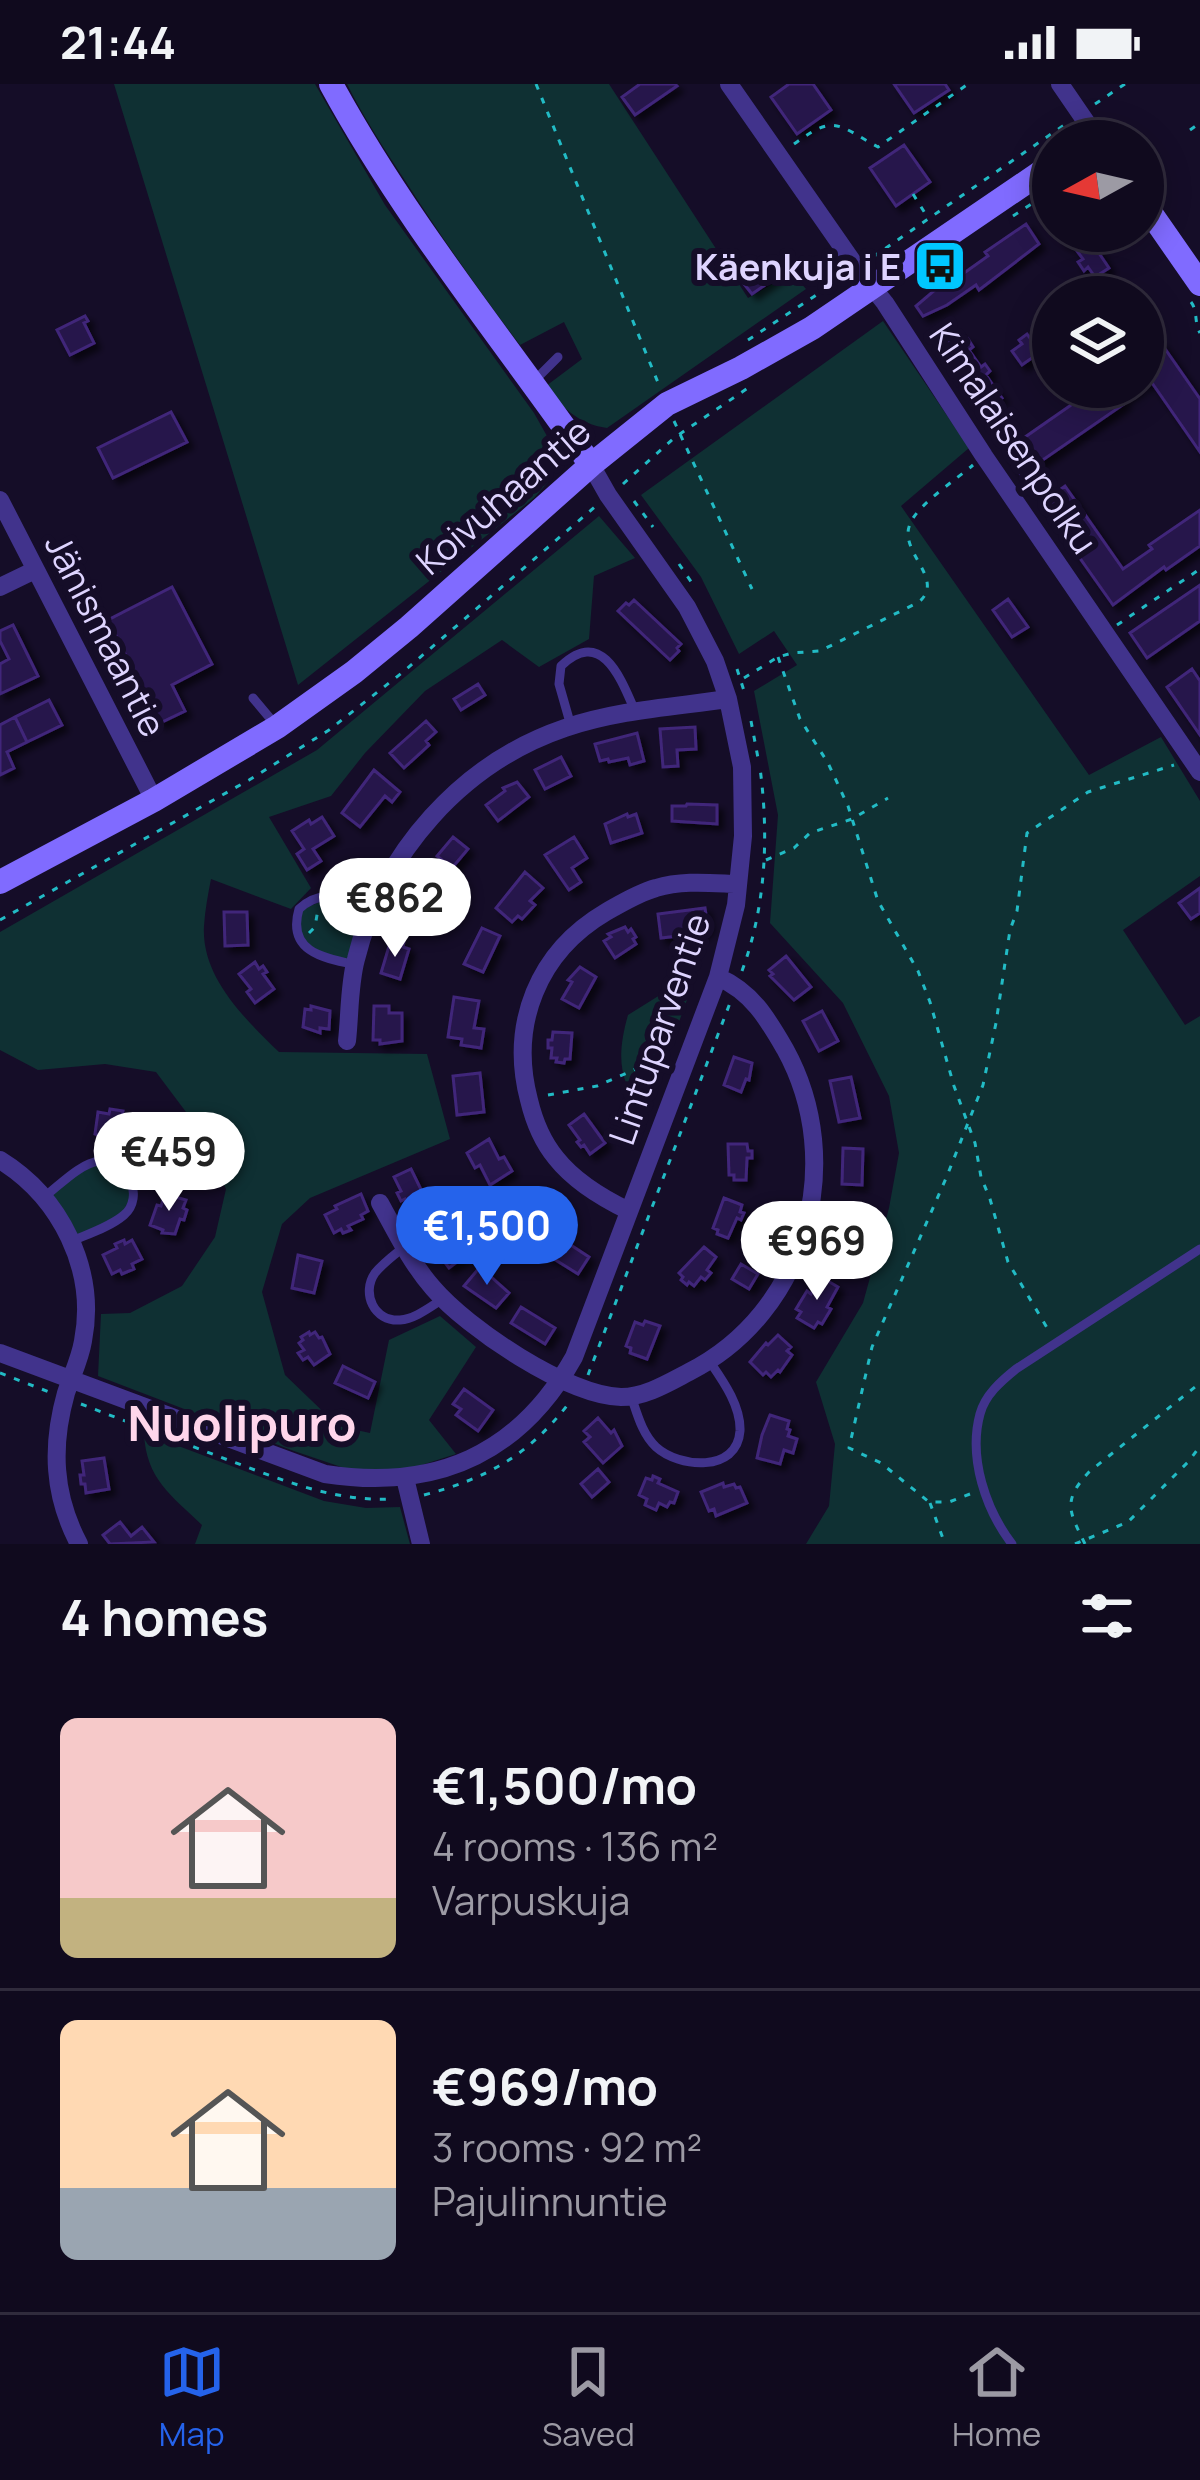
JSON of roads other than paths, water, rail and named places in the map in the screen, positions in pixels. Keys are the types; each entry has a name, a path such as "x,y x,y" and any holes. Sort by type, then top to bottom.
{"street":[{"path":"331,84 406,207 591,466"},
{"name":"Kimalaisenpolku","path":"729,84 885,303 1194,764"},
{"path":"1060,84 1083,120"},
{"name":"Koivuhaantie","path":"0,882 154,800 277,727 409,627 667,404 778,348 864,278 1032,177"},
{"path":"1164,232 1200,284"},
{"name":"Lintuparventie","path":"0,1353 326,1474 363,1480 405,1478 491,1450 521,1426 562,1380 718,977 731,934 743,836 742,767 715,661 687,607 591,466"},
{"name":"Jänismaantie","path":"0,500 154,800"},
{"path":"0,587 35,570"},
{"path":"347,1041 354,964 376,903 406,848 446,800 503,758 571,726 634,711 728,699"},
{"path":"629,1211 587,1188 556,1160 542,1137 524,1082 524,1039 533,994 576,932 618,905 653,889 685,883 737,884"},
{"path":"380,1203 404,1247 443,1299 506,1349 562,1380 612,1396 631,1396 710,1362 737,1342 778,1292 793,1264 812,1201 814,1167 810,1112 788,1056 754,1000 718,977"},
{"path":"0,1160 44,1197 72,1241 81,1270 85,1336 57,1432 55,1464 67,1518 79,1544"},
{"path":"405,1478 421,1544"}],"lane":[{"path":"532,383 558,357"},
{"path":"571,726 559,684 561,665 587,652 601,654 617,670 634,711"},
{"path":"253,698 277,727"},
{"path":"354,964 319,956 300,940 296,930 299,909 319,896 376,903"},
{"path":"44,1197 80,1169 100,1161 111,1162 128,1174 134,1196 123,1216 72,1241"},
{"path":"404,1247 371,1280 369,1297 374,1309 385,1319 403,1320 443,1299"},
{"path":"1012,1544 988,1508 979,1458 980,1413 998,1384 1200,1249"},
{"path":"631,1396 648,1437 665,1453 695,1462 720,1460 736,1446 740,1426 730,1394 710,1362"}],"place":[{"name":"Käenkuja i E","path":"940,266"}],"district":[{"name":"Nuolipuro","path":"242,1422"}]}
